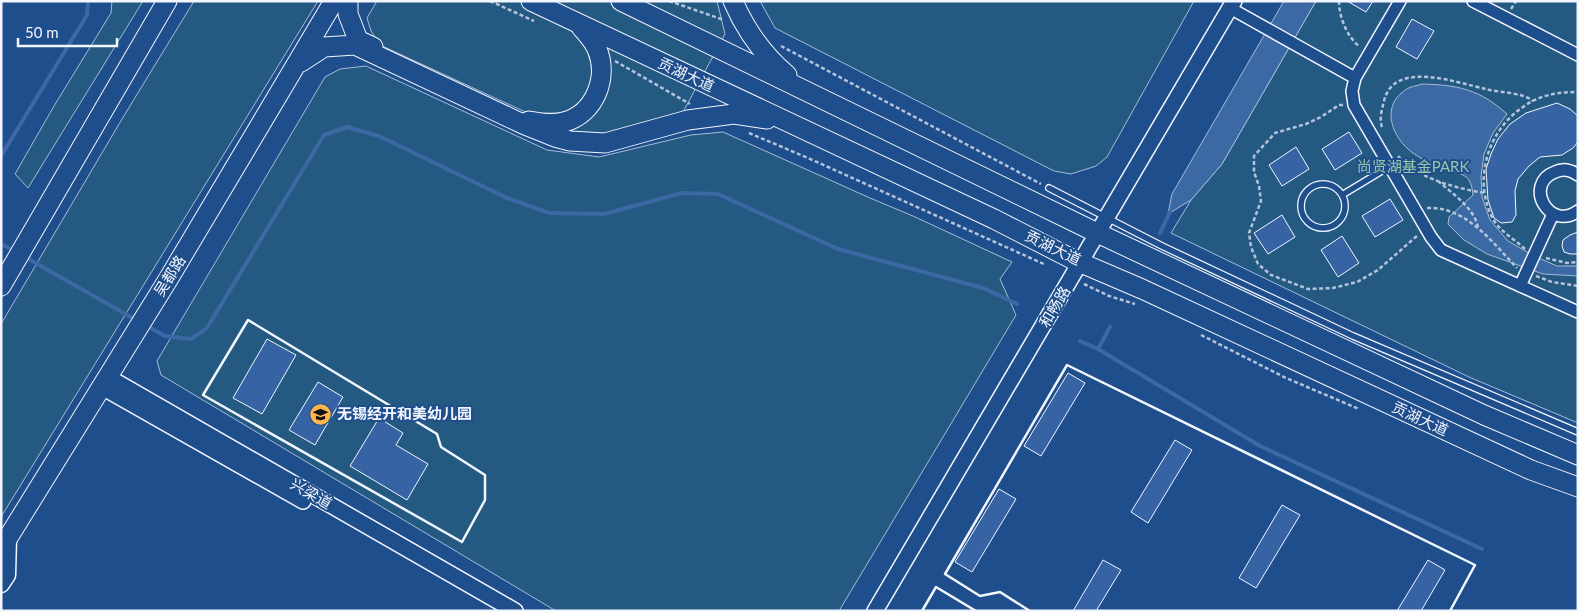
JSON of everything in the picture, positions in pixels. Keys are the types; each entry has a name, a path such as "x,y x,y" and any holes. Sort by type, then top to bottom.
{"main road":[{"name":"吴都路","path":"5,544 169,278 334,1"},
{"path":"348,1 348,14 358,40 530,121 547,124 564,122 578,116 589,106 597,94 600,80 597,50 578,24"},
{"name":"贡湖大道","path":"531,1 994,219 1073,268 1130,283 1532,470 1578,488"},
{"name":"贡湖大道","path":"622,1 806,90 1097,223 1484,416 1578,455"},
{"path":"733,1 745,27 764,53 806,90"},
{"path":"1,286 165,3"},
{"path":"296,66 324,47 355,45 555,138 570,141 604,143 688,120 734,114 788,123"},
{"path":"1,584 7,574 5,544"}],"street":[{"path":"1400,1 1355,78 1352,91 1354,104 1426,228 1441,250 1578,312"},
{"path":"1473,1 1578,55"},
{"path":"1229,3 1260,24 1355,78"},
{"name":"和畅路","path":"875,611 1073,268 1097,223 1229,3"},
{"path":"1578,175 1565,170 1557,171 1550,174 1544,180 1541,187 1542,203 1553,214 1567,216 1578,211"},
{"path":"1520,286 1522,270 1535,253 1553,214"},
{"name":"和畅路","path":"868,611 1073,268"},
{"name":"兴梁道","path":"105,382 496,611"},
{"name":"兴梁道","path":"105,382 515,611"}],"lane":[{"path":"1342,195 1390,166"},
{"path":"1325,184 1332,186 1342,195 1345,202 1342,216 1332,226 1318,227 1306,219 1303,213 1303,199 1312,188 1325,184"},
{"name":"贡湖大道","path":"1048,188 1097,223 1162,246 1353,336 1578,432"}],"path":[{"path":"490,1 534,22"},
{"path":"669,1 745,27"},
{"path":"1339,1 1339,9 1345,28 1356,45 1368,55"},
{"path":"777,44 1048,188"},
{"name":"贡湖大道","path":"597,50 711,116"},
{"path":"1382,129 1382,110 1385,95 1392,86 1403,79 1416,76 1453,81 1503,93 1526,96 1533,102"},
{"path":"1578,92 1558,92 1523,107 1507,120 1495,137 1484,167 1485,193 1492,217 1498,226 1525,249 1552,260 1567,263 1578,262"},
{"path":"1354,104 1339,105 1321,118 1275,133 1254,156 1254,172 1259,186 1261,201 1248,233 1251,248 1258,264 1271,275 1308,289 1333,288 1357,282 1378,270 1426,228"},
{"name":"贡湖大道","path":"747,132 1019,252 1073,268 1115,298 1137,305"},
{"path":"1396,153 1413,167 1437,180 1468,190 1485,193"},
{"path":"1437,180 1463,203 1473,215 1478,228"},
{"path":"1415,209 1430,208 1450,212 1464,218 1478,228 1522,270 1552,282 1578,286"}],"green space":[{"path":"112,1 143,1 28,188 15,174 111,13"},
{"path":"194,1 318,1 1,517 1,324"},
{"path":"377,1 717,1 725,34 682,114 607,134 571,133 380,45 371,31 367,18"},
{"path":"760,1 1194,1 1107,157 1096,166 1071,174 1054,171 775,28"},
{"name":"尚贤湖基金PARK","path":"1316,1 1578,1 1578,423 1469,377 1171,233 1191,200 1222,164"},
{"path":"366,66 547,150 599,157 691,135 723,132 1012,262 1000,279 1016,315 839,611 556,611 161,375 157,361 325,77 340,69"}],"shaded area":[{"path":"1284,1 1316,1 1222,164 1191,200 1168,214 1172,194"},
{"path":"1422,84 1457,87 1468,90 1487,99 1507,114 1493,133 1484,154 1481,176 1482,197 1490,220 1508,241 1534,256 1557,266 1578,266 1578,276 1543,274 1487,254 1464,240 1448,224 1449,217 1473,195 1472,186 1463,175 1434,165 1413,153 1400,140 1392,123 1392,106 1397,98 1408,88"}],"building":[{"path":"1347,1 1373,1 1366,12"},
{"path":"1412,19 1434,31 1417,59 1396,47"},
{"path":"1557,103 1570,109 1578,116 1578,142 1573,148 1562,155 1540,157 1529,166 1518,179 1515,191 1516,215 1512,222 1501,223 1494,218 1488,200 1486,169 1498,139 1510,124 1526,113"},
{"path":"1349,132 1362,153 1335,170 1322,149"},
{"path":"1296,147 1309,169 1282,186 1269,165"},
{"path":"1390,199 1403,220 1375,237 1362,216"},
{"path":"1282,215 1295,237 1268,254 1254,233"},
{"path":"1578,232 1578,254 1564,252 1563,240"},
{"path":"1342,236 1359,263 1338,277 1321,250"},
{"path":"267,339 296,355 262,414 233,398"},
{"path":"1068,373 1085,383 1041,456 1024,446"},
{"path":"318,382 343,397 315,445 289,430"},
{"path":"379,418 403,433 396,445 428,464 407,500 350,466"},
{"path":"1175,440 1192,450 1148,523 1131,512"},
{"path":"999,489 1016,499 972,572 955,562"},
{"path":"1282,505 1300,515 1256,588 1239,578"},
{"path":"1103,560 1121,570 1096,611 1073,611"},
{"path":"1428,560 1445,570 1421,611 1397,611"}],"waterway":[{"path":"1,156 87,15 88,1"},
{"path":"145,325 165,336 191,339 207,328 324,135 347,127 379,136 507,198 549,213 604,214 682,193 718,194 838,249 983,288 1017,304"},
{"path":"1160,233 1170,212"},
{"path":"1,244 15,251"},
{"path":"25,257 136,320"},
{"path":"1098,349 1110,327"},
{"path":"1080,341 1098,349 1260,446 1482,549"}],"wall":[{"path":"248,320 437,434 441,447 485,475 485,500 462,542 203,395 248,320"},
{"path":"1030,611 1000,592 980,596 945,574 1067,365 1475,565 1450,611"},
{"path":"922,611 936,587 976,611"}],"place":[{"name":"无锡经开和美幼儿园","path":"321,414"}]}
